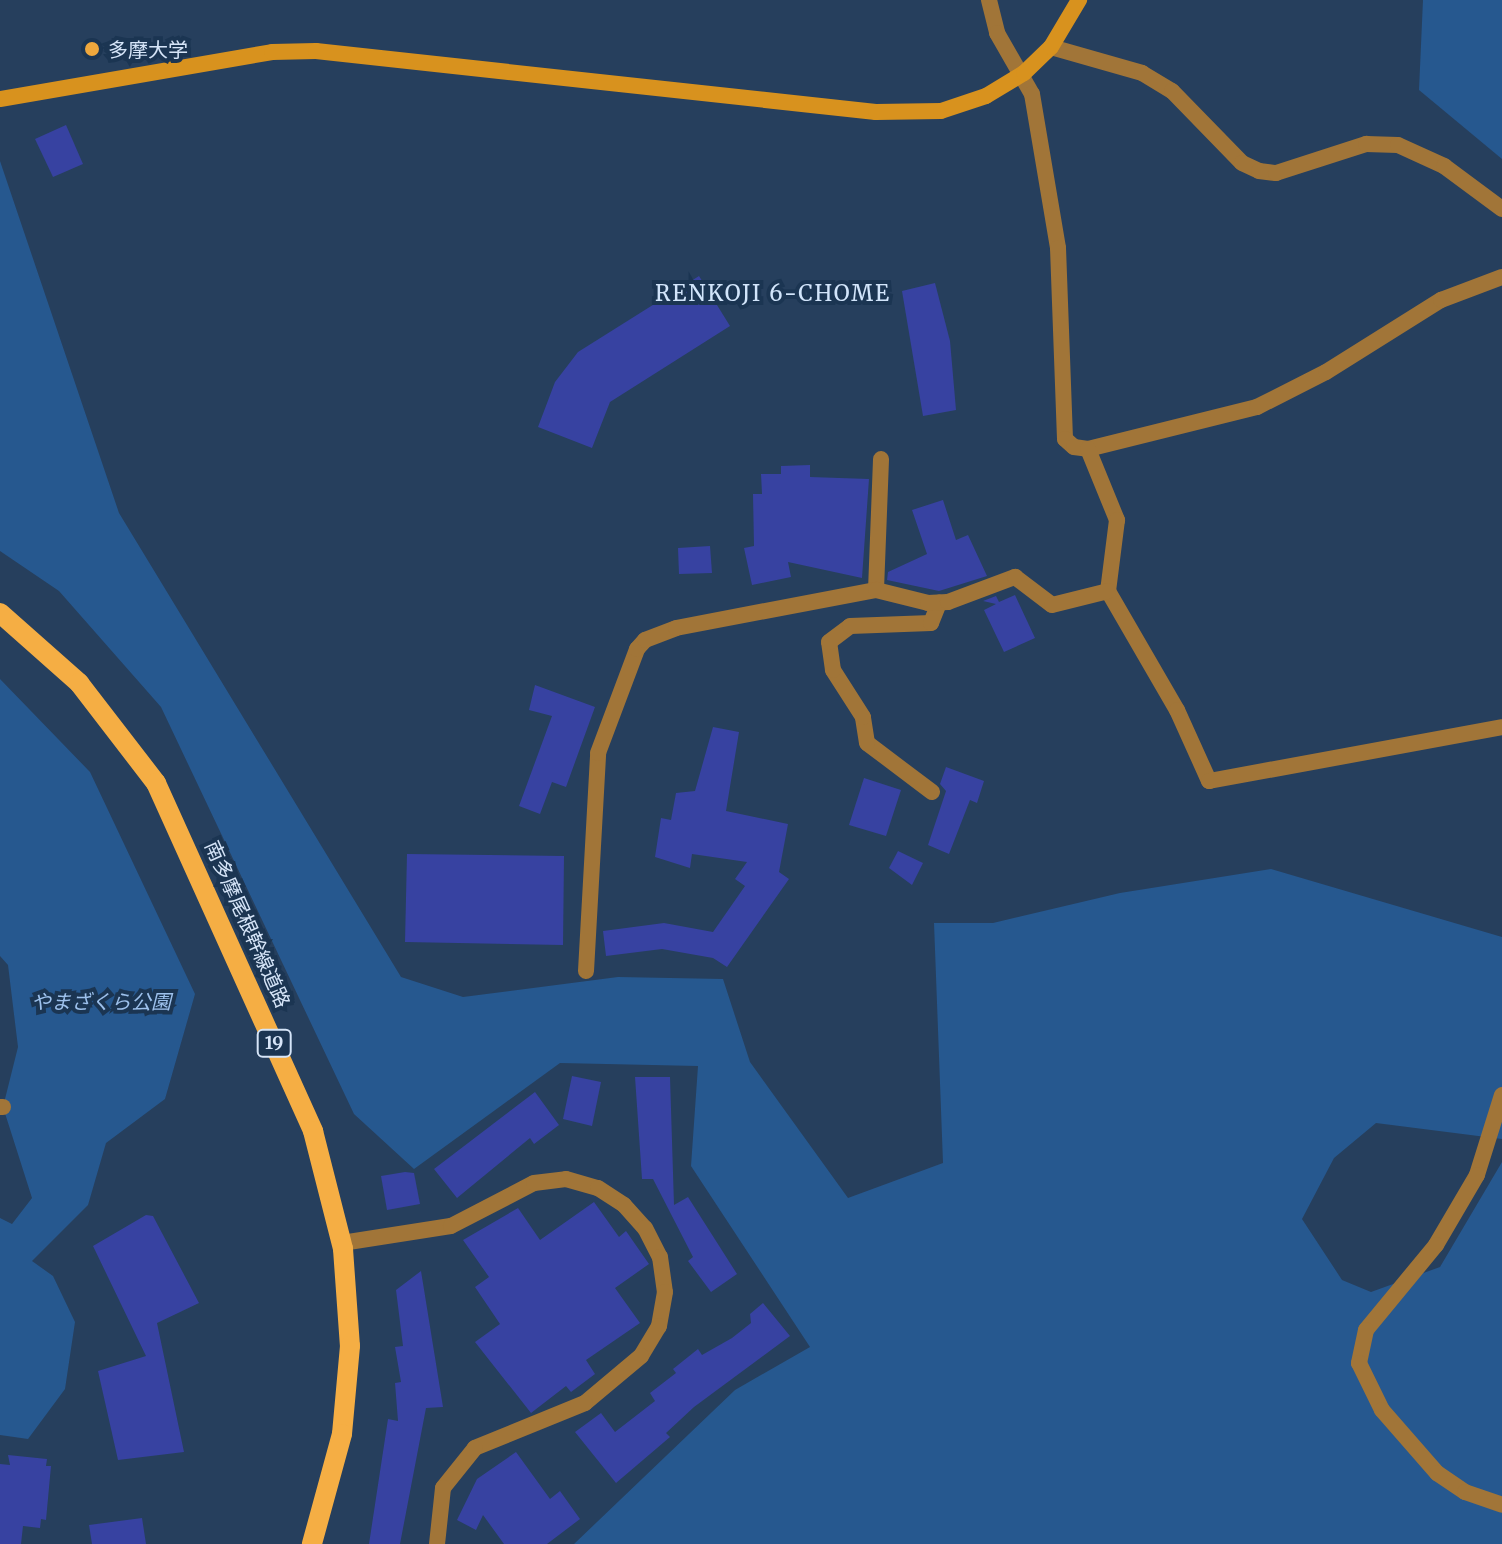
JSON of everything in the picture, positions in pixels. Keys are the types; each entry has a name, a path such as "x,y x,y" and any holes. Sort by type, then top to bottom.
{"main road":[{"path":"0,99 272,52 384,57 901,113 964,106 1024,73 1051,47 1079,0"},
{"name":"南多摩尾根幹線道路","path":"0,613 79,683 156,783 313,1131 342,1243 350,1346 347,1394 334,1471 312,1544"}],"street":[{"path":"989,0 997,33 1024,73 1058,248 1065,439 1074,447 1088,449 1257,407 1315,379 1441,300 1502,277"},
{"path":"1051,47 1142,73 1198,113 1242,163 1259,171 1276,173 1366,144 1398,145 1444,166 1502,209"},
{"path":"1088,449 1117,520 1108,591 1177,710 1209,781 1502,727"},
{"path":"876,590 881,459"},
{"path":"586,971 593,780 598,753 637,649 645,640 676,628 876,590 939,603 971,597 1015,577 1052,605 1108,591"},
{"path":"932,792 867,743 863,717 833,670 829,642 850,626 931,623 939,603"},
{"path":"1502,1095 1477,1175 1436,1245 1366,1330 1359,1363 1382,1410 1437,1473 1465,1492 1502,1505"},
{"path":"342,1243 451,1226 534,1183 566,1179 598,1188 624,1205 645,1228 660,1257 665,1292 659,1326 641,1356 585,1403 475,1448 443,1488 437,1544"}],"green space":[{"path":"1423,0 1502,0 1502,159 1419,90"},
{"path":"0,161 119,513 401,977 463,997 618,977 723,979 750,1062 848,1198 943,1163 934,923 993,923 1120,893 1271,869 1502,937 1502,1139 1376,1123 1334,1158 1302,1219 1342,1280 1371,1292 1440,1267 1502,1162 1502,1544 574,1544 735,1390 810,1347 691,1166 698,1066 560,1063 414,1169 354,1114 161,707 59,591 0,551"},
{"name":"やまざくら公園","path":"0,679 90,772 195,994 165,1099 106,1143 88,1205 32,1261 53,1276 75,1322 65,1389 28,1439 0,1435 0,1218 12,1224 32,1198 3,1107 18,1047 8,965 0,956"}],"building":[{"path":"66,125 83,164 53,177 35,139"},
{"path":"699,276 730,326 610,402 592,448 538,427 555,382 578,352"},
{"path":"935,283 950,341 956,410 923,416 902,291"},
{"path":"810,465 810,477 869,479 862,578 788,562 791,577 752,585 744,548 754,546 753,494 762,494 761,474 781,474 781,466"},
{"path":"943,500 956,540 968,535 987,576 939,591 887,580 888,572 927,554 912,510"},
{"path":"710,546 712,573 679,574 678,548"},
{"path":"1015,595 1035,638 1004,652 984,610 996,604 983,601 996,596 999,602"},
{"path":"535,685 595,707 566,787 552,782 540,814 519,806 552,716 529,710"},
{"path":"713,727 739,732 726,811 788,824 779,872 789,879 727,967 713,958 662,949 606,956 603,931 664,923 713,932 745,886 735,879 747,862 692,854 690,868 655,857 661,818 671,820 676,793 695,791"},
{"path":"946,767 984,781 977,803 970,800 949,854 928,845 946,791 940,784"},
{"path":"864,778 901,790 886,836 849,825"},
{"path":"898,851 923,863 912,885 889,868"},
{"path":"407,854 564,856 563,945 405,942"},
{"path":"572,1076 601,1082 592,1126 563,1119"},
{"path":"635,1077 670,1077 674,1205 688,1197 737,1274 711,1292 688,1261 693,1257 653,1179 642,1179"},
{"path":"535,1092 559,1125 534,1144 530,1138 457,1198 434,1169"},
{"path":"414,1173 420,1204 387,1210 381,1176"},
{"path":"594,1202 619,1237 626,1231 649,1264 615,1288 640,1323 586,1360 595,1374 571,1392 566,1386 531,1413 475,1342 500,1324 475,1287 489,1277 463,1240 518,1208 540,1240"},
{"path":"146,1215 153,1216 199,1303 157,1323 184,1452 118,1460 98,1371 146,1356 93,1246"},
{"path":"421,1271 443,1407 426,1408 400,1544 369,1544 388,1419 398,1421 395,1383 401,1382 395,1347 403,1346 396,1290"},
{"path":"763,1303 790,1336 694,1407 666,1433 670,1437 616,1483 575,1432 601,1413 615,1432 655,1401 650,1393 676,1373 673,1369 698,1349 702,1355 732,1338 751,1323 750,1314"},
{"path":"516,1452 550,1499 560,1491 580,1519 547,1544 504,1544 483,1515 476,1530 457,1520 477,1479"},
{"path":"8,1455 47,1459 46,1466 51,1466 46,1520 41,1519 40,1528 23,1526 21,1544 0,1544 0,1464 10,1465"},
{"path":"142,1518 146,1544 92,1544 89,1525"}],"place":[{"name":"多摩大学","path":"92,49"}],"district":[{"name":"RENKOJI 6-CHOME","path":"773,294"}]}
